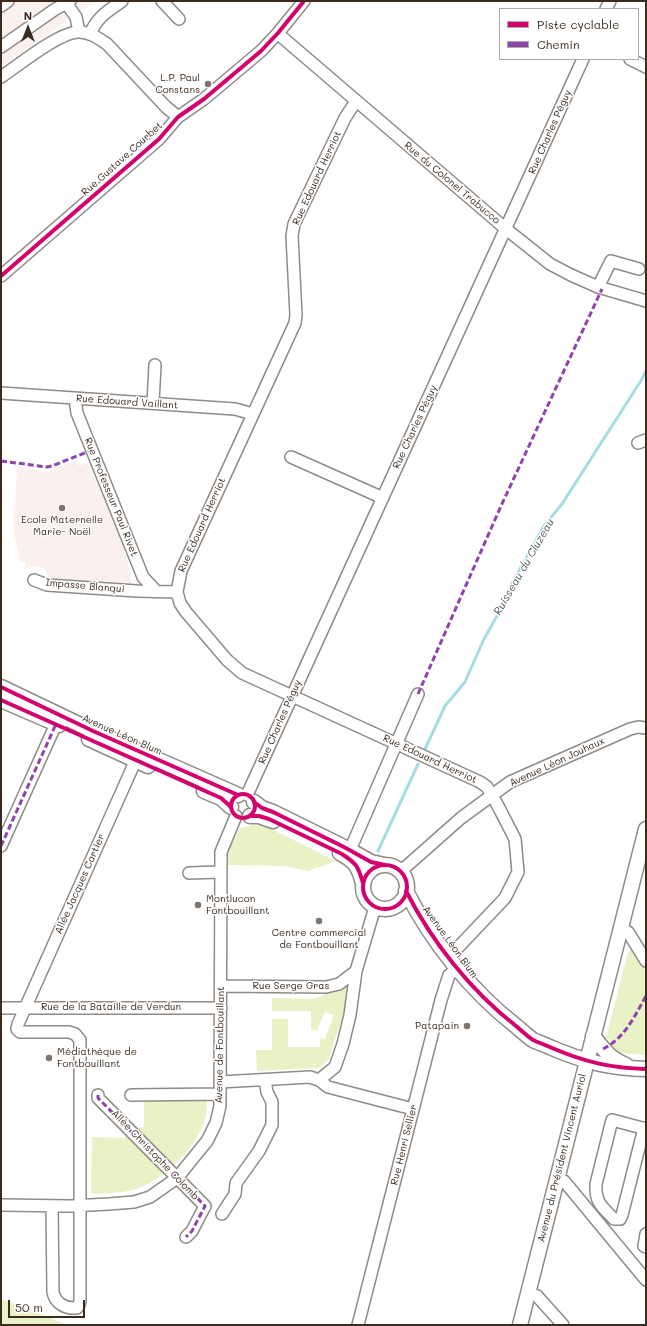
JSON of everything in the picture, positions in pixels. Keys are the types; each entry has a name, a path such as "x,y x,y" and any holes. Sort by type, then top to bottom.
{"main road":[{"name":"Avenue Léon Blum","path":"1,687 243,805 259,816 342,854 359,868 365,897 369,903 375,907 389,909 395,906 417,911"},
{"name":"Avenue Léon Blum","path":"1,700 220,798 273,812 371,862 390,866 400,872 404,877 406,891 417,911 453,963 476,990 504,1017 533,1040 560,1052 598,1064 623,1069 646,1069"},
{"name":"Avenue du Président Vincent Auriol","path":"520,1325 646,829"},
{"path":"363,883 370,870 377,866 385,865"},
{"path":"395,906 404,897 406,891"},
{"path":"593,1036 608,1055 616,1060 625,1064 646,1069"}],"street":[{"path":"1,6 8,1"},
{"path":"85,33 98,19 122,1"},
{"path":"162,1 179,19"},
{"name":"Rue Gustave Courbet","path":"1,276 159,139 178,117 204,99 261,51 304,1"},
{"path":"1,47 68,2 85,33"},
{"path":"1,77 57,39 71,33 85,33 107,44 166,107 178,117"},
{"name":"Rue du Colonel Trabucco","path":"278,33 506,229 550,264 598,287 646,301"},
{"name":"Rue Charles Péguy","path":"243,805 583,60"},
{"path":"632,60 646,66"},
{"name":"Rue Edouard Herriot","path":"356,101 345,118 294,224 292,236 296,315 295,323 180,571 177,592 180,603 186,612 227,660 242,673 480,782 487,787 515,839 518,872 505,898 453,963"},
{"path":"598,287 611,261 639,268"},
{"path":"153,404 155,364"},
{"name":"Rue Edouard Vaillant","path":"1,393 235,409 252,414"},
{"name":"Rue Professeur Paul Rivet","path":"75,398 77,413 144,577 156,591"},
{"path":"291,457 383,498"},
{"path":"137,591 144,577"},
{"name":"Impasse Blanqui","path":"34,580 46,585 177,592"},
{"path":"350,850 418,694"},
{"path":"1,846 56,724"},
{"name":"Avenue Léon Jouhaux","path":"400,872 461,818 510,782 630,729 638,727 646,728"},
{"name":"Allée Jacques Cartier","path":"80,1206 80,1040 75,1034 69,1032 20,1032 17,1029 24,1008 131,771 137,761"},
{"name":"Avenue de Fontbouillant","path":"1,1205 80,1206 134,1202 150,1197 177,1178 207,1141 216,1123 220,1106 222,852 243,805"},
{"path":"189,873 222,872"},
{"path":"319,1080 335,1067 343,1044 350,1015 356,971 375,907"},
{"path":"620,930 628,932 646,961"},
{"name":"Rue Henri Sellier","path":"358,1325 443,994 453,963"},
{"name":"Rue Serge Gras","path":"221,986 326,987 339,984 356,971"},
{"name":"Rue de la Bataille de Verdun","path":"1,1008 221,1008"},
{"path":"220,1082 310,1077 319,1080 328,1087 414,1109"},
{"path":"222,1214 235,1194 236,1183 259,1151 272,1125 272,1102 267,1092 265,1080"},
{"name":"Allée Christophe Colomb","path":"98,1094 98,1098 205,1206 192,1231 186,1237"},
{"path":"131,1094 220,1094"},
{"path":"612,1120 645,1129 622,1215 620,1219 614,1218 597,1200 595,1192 612,1120"},
{"path":"557,1178 564,1182 646,1280"},
{"path":"52,1206 54,1298 56,1302 65,1307 72,1308 77,1308 80,1301 80,1206"},
{"path":"646,1234 644,1241 644,1246 646,1247"},
{"path":"528,1293 537,1296 562,1325"}],"shaded area":[{"path":"1,1 96,1 1,66"},
{"name":"Ecole Maternelle Marie- Noël","path":"76,460 79,466 89,462 124,547 132,583 49,579 45,570 39,566 25,569 25,561 20,561 14,533 17,466 47,472"}],"green space":[{"path":"261,824 336,861 308,871 284,866 228,865 228,852 240,828"},
{"path":"633,949 646,968 646,1055 616,1053 610,1040 606,1038 628,952"},
{"path":"349,983 346,1004 329,1059 319,1068 257,1071 256,1050 272,1050 272,1019 288,1019 288,1047 320,1047 320,1038 325,1039 334,1015 325,1012 317,1030 311,1030 311,1011 272,1011 272,998 314,999"},
{"path":"144,1101 207,1101 206,1116 196,1139 178,1161 167,1171 144,1186 133,1190 93,1194 91,1192 92,1137 124,1138 138,1128 144,1127"},
{"path":"1,1299 68,1325 1,1325"}],"waterway":[{"name":"Ruisseau du Cluzeau","path":"425,749 445,706 465,682 483,641 502,607 510,587 544,526 562,504 642,379 646,370"},
{"name":"Ruisseau du Cluzeau","path":"378,851 418,764"}],"marked path":[{"path":"418,694 501,506 602,289"},
{"path":"1,461 47,467 92,450"},
{"path":"1,846 56,724"},
{"path":"603,1049 623,1033 646,996"},
{"path":"98,1095 98,1098 205,1206 192,1231 186,1237"}],"cycle path":[{"path":"1,276 159,139 178,117 204,99 261,51 304,1"},
{"path":"1,687 93,731 238,795"},
{"path":"1,700 221,798 231,807"},
{"path":"243,794 248,795 254,801 255,806 254,811 248,817 243,818 238,817 232,811 231,806 232,801 238,795 243,794"},
{"path":"254,802 262,808 344,847 371,862 385,865"},
{"path":"250,816 259,816 269,819 342,854 351,860 356,866 363,883"},
{"path":"385,865 397,869 403,875 407,887 403,899 397,905 385,909 373,905 367,899 363,887 367,875 373,869 385,865"},
{"path":"406,891 416,910 440,947 468,981 499,1012 535,1041 587,1061 609,1066 646,1069"}],"place":[{"name":"L.P. Paul Constans","path":"208,84"},
{"name":"Ecole Maternelle Marie- Noël","path":"62,508"},
{"name":"Montlucon Fontbouillant","path":"198,905"},
{"name":"Centre commercial de Fontbouillant","path":"319,921"},
{"name":"Patapain","path":"467,1026"},
{"name":"Médiathèque de Fontbouillant","path":"49,1058"}]}
